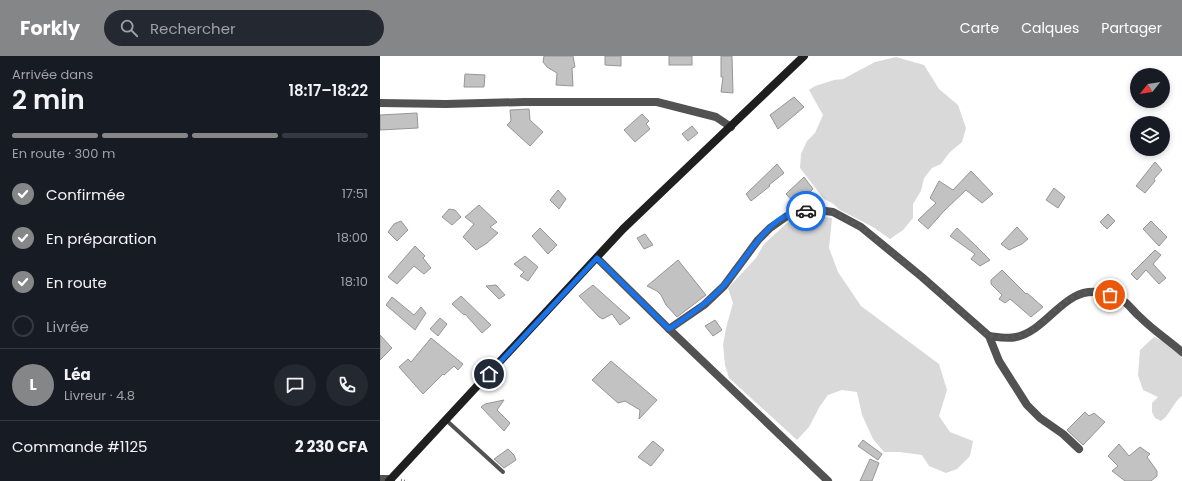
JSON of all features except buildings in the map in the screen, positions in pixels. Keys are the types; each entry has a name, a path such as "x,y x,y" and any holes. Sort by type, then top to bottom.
{"main road":[{"path":"390,480 623,229 804,56"}],"street":[{"path":"380,103 446,104 524,102 657,102 716,117 731,127"},
{"path":"669,329 704,305 724,286 758,240 770,228 786,216 811,209 833,212 861,227 922,277 989,336 999,361 1028,405 1040,418 1063,434 1080,449"},
{"path":"597,258 828,481"},
{"path":"989,336 1016,337 1032,329 1070,298 1096,291 1110,295 1125,302 1140,318 1182,352"},
{"path":"380,479 390,480"}],"lane":[{"path":"446,420 503,472"}],"shaded area":[{"path":"896,57 924,65 939,89 958,105 966,128 962,142 949,153 941,164 932,168 924,178 921,191 913,204 913,218 903,230 890,239 873,227 840,210 832,203 824,199 800,168 801,154 807,141 815,133 823,115 809,90 815,86 834,80 843,79 875,62"},
{"path":"807,215 832,218 829,248 838,272 861,306 939,364 947,390 939,416 950,432 973,441 970,456 957,469 946,473 929,466 922,455 884,452 873,439 862,415 857,392 842,390 828,395 820,406 809,427 797,440 729,378 725,365 723,345 733,303 728,288 756,258 764,244 787,223"},
{"path":"1154,337 1182,350 1182,396 1176,401 1161,421 1155,418 1152,412 1152,403 1158,397 1143,390 1138,375 1140,350"}],"way so far":[{"path":"806,211 811,209 833,212 861,227 922,277 989,336 1016,337 1032,329 1070,298 1096,291 1110,295"}],"route":[{"path":"489,374 597,258 669,329 704,305 724,286 758,240 770,228 786,216 806,211"}]}
